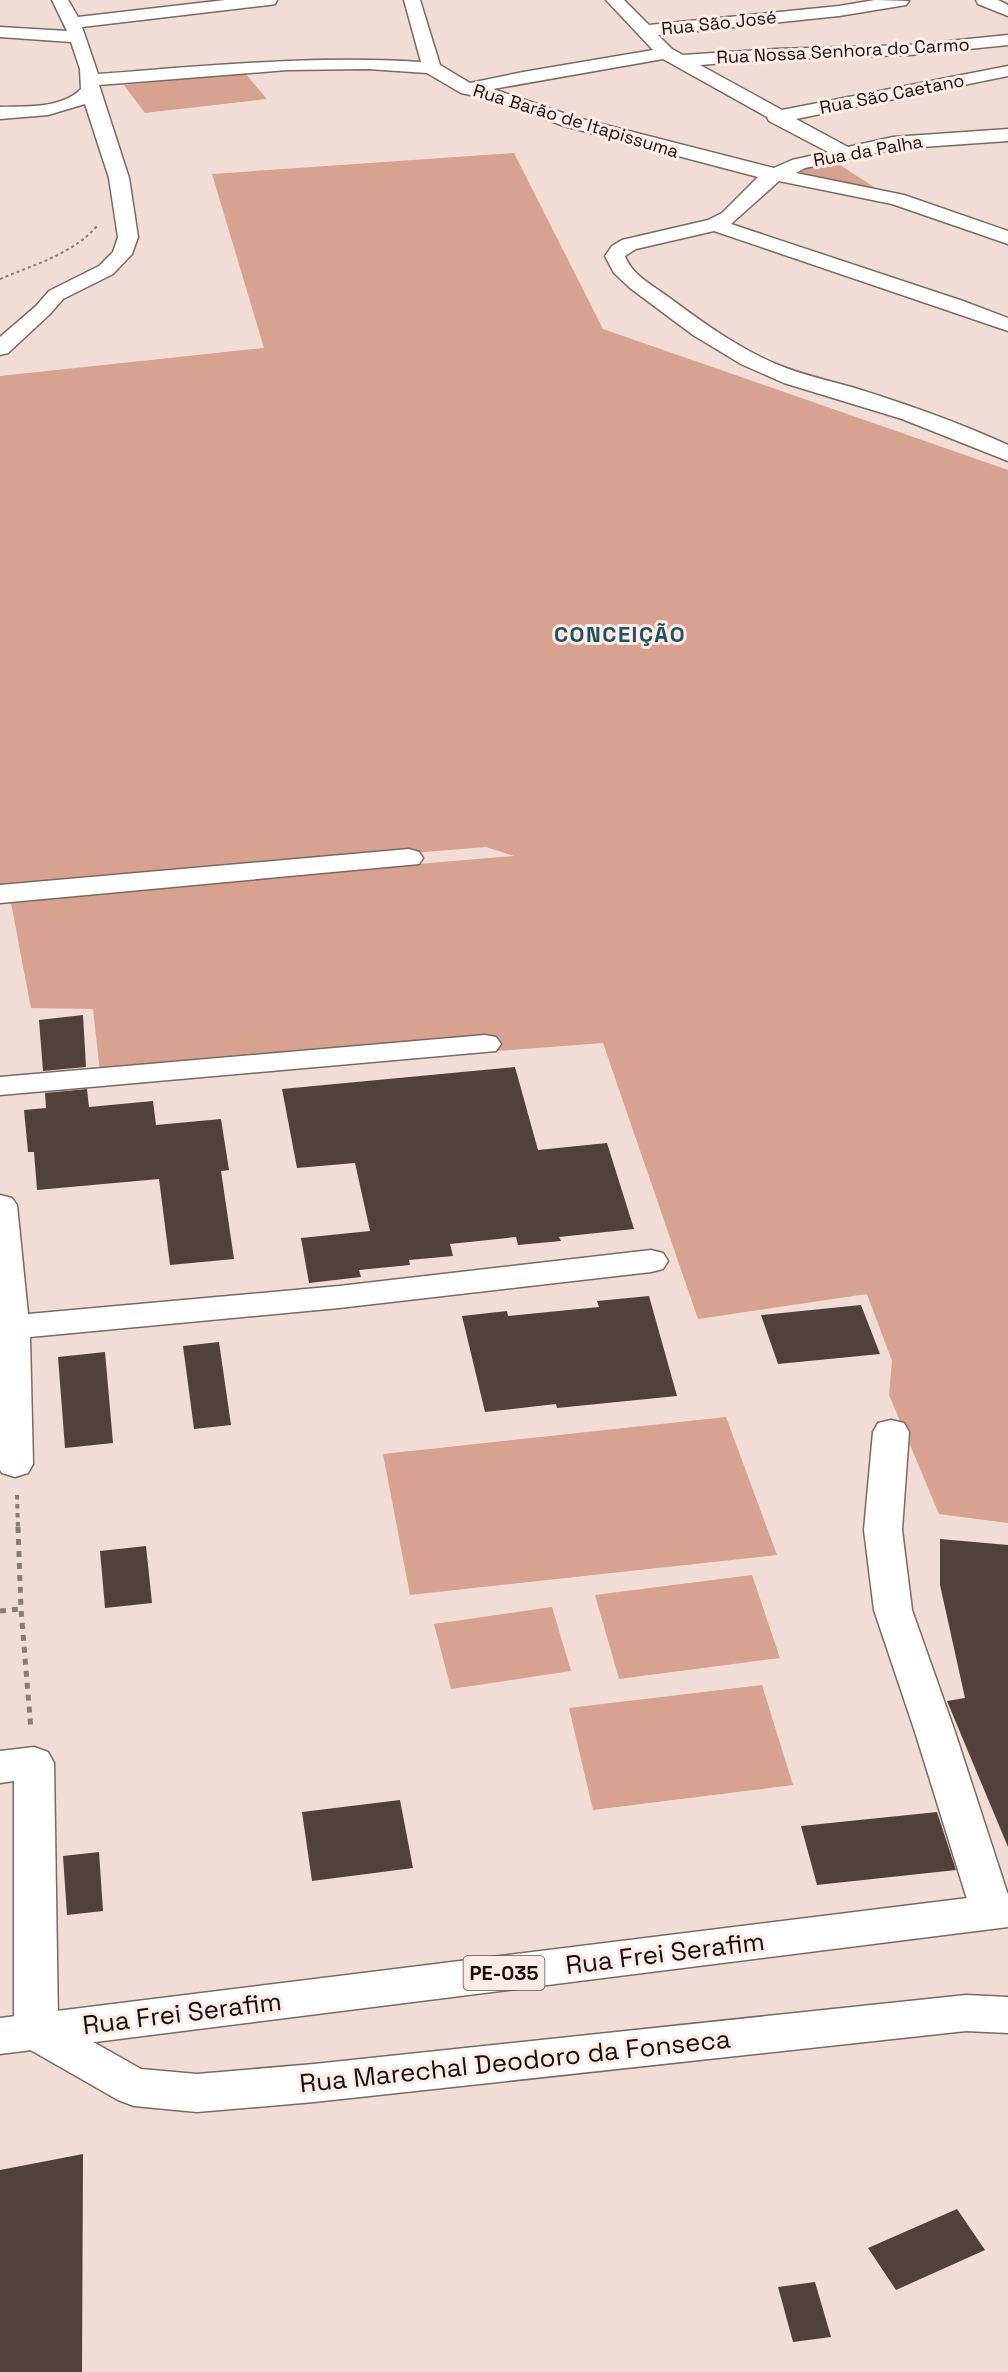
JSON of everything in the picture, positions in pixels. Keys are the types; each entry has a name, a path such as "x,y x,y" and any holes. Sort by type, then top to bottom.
{"street":[{"path":"0,348 43,310 56,295 106,270 122,254 128,237 119,178 75,30 60,0"},
{"path":"0,32 75,30 268,0"},
{"path":"412,0 428,50 431,68"},
{"path":"614,0 672,57 840,155 897,199"},
{"path":"773,0 793,16"},
{"path":"984,0 1008,11"},
{"name":"Rua São José","path":"646,31 793,16 869,3 900,1"},
{"path":"706,7 724,22"},
{"name":"Rua Nossa Senhora do Carmo","path":"467,89 523,77 672,57 909,50 1008,40"},
{"name":"Rua Barão de Itapissuma","path":"91,85 287,65 368,64 431,68 467,89 499,96 571,122 771,177 897,199 1008,238"},
{"name":"Rua São Caetano","path":"776,117 1008,71"},
{"path":"0,113 67,106 78,102 91,85"},
{"name":"Rua da Palha","path":"771,177 799,164 893,143 1008,135"},
{"path":"771,177 722,221 628,244 615,256 617,265 634,281 696,328 734,352 784,375 849,393 957,432 1008,454"},
{"path":"722,221 856,258 1008,314"},
{"path":"722,221 1008,325"},
{"path":"0,894 409,858"},
{"path":"0,1086 485,1044"},
{"path":"0,1204 15,1464"},
{"path":"6,1327 339,1297 651,1261"},
{"path":"891,1432 883,1530 893,1610 1000,1911"},
{"path":"17,1765 18,2034"},
{"name":"Rua Frei Serafim","path":"18,2034 1000,1911"},
{"name":"Rua Marechal Deodoro da Fonseca","path":"18,2034 134,2087 197,2093 314,2083 966,2013 1008,2015"}],"path":[{"path":"0,279 75,244 95,229 98,223"},
{"path":"15,1464 21,1609 17,1765"},
{"path":"0,1611 21,1609"}],"shaded area":[{"path":"244,72 267,99 145,113 124,85"},
{"path":"514,153 603,329 1008,470 1008,1523 939,1514 889,1395 892,1361 867,1294 698,1319 603,1043 101,1081 93,1009 31,1008 10,898 514,856 486,847 0,887 0,376 264,348 212,174"},
{"path":"831,159 883,193 786,175"},
{"path":"726,1417 777,1555 410,1595 383,1454"},
{"path":"752,1575 780,1658 619,1679 595,1595"},
{"path":"552,1607 571,1671 451,1689 434,1624"},
{"path":"762,1685 793,1785 593,1810 569,1708"}],"building":[{"path":"83,1015 86,1067 43,1071 39,1020"},
{"path":"515,1067 538,1150 607,1143 634,1229 559,1237 561,1241 518,1245 516,1237 450,1244 453,1256 409,1260 410,1265 359,1270 361,1277 309,1283 301,1238 370,1231 355,1163 297,1168 282,1089"},
{"path":"87,1089 89,1107 153,1101 156,1125 221,1119 229,1170 221,1171 234,1259 170,1265 159,1179 37,1190 34,1152 28,1152 24,1110 46,1108 45,1093"},
{"path":"649,1296 677,1396 557,1408 556,1404 485,1412 462,1316 507,1311 508,1316 599,1307 597,1301"},
{"path":"861,1305 880,1354 778,1364 761,1315"},
{"path":"219,1342 231,1425 194,1429 183,1346"},
{"path":"105,1352 113,1443 65,1448 58,1357"},
{"path":"940,1539 1008,1545 1008,1847 947,1701 965,1698 940,1585"},
{"path":"146,1546 152,1603 105,1608 100,1551"},
{"path":"400,1800 413,1868 312,1881 302,1812"},
{"path":"937,1812 956,1870 817,1885 801,1826"},
{"path":"99,1852 103,1911 67,1915 63,1856"},
{"path":"83,2154 82,2372 0,2372 0,2170"},
{"path":"957,2209 985,2250 896,2290 868,2248"},
{"path":"815,2282 831,2337 793,2342 778,2287"}],"district":[{"name":"CONCEIÇÃO","path":"620,634"}]}
